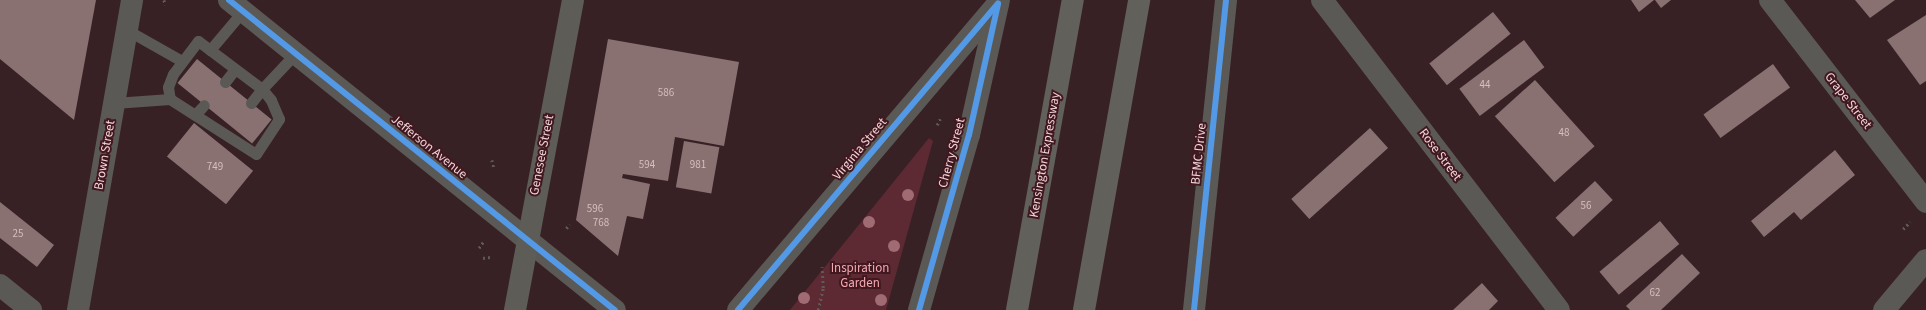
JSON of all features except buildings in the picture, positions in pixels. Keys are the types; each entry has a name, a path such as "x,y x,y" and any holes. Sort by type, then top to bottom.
{"highway":[{"name":"Kensington Expressway","path":"1017,310 1073,0"},
{"path":"1084,310 1139,0"}],"main road":[{"name":"Genesee Street","path":"515,310 526,240 573,0"}],"street":[{"name":"Brown Street","path":"78,310 132,0"},
{"name":"BFMC Drive","path":"1194,310 1226,0"},
{"name":"Rose Street","path":"1322,0 1559,310"},
{"name":"Grape Street","path":"1770,0 1926,202"},
{"name":"Virginia Street","path":"738,310 998,2"},
{"name":"Cherry Street","path":"919,310 969,135 998,2"},
{"name":"Jefferson Avenue","path":"236,6 615,310"},
{"path":"1884,310 1926,260"},
{"path":"0,285 31,310"}],"lane":[{"path":"210,50 236,6"},
{"path":"126,30 182,61"},
{"path":"114,103 170,99 252,154 259,152 278,119 271,100 262,89 198,41 182,61 168,87 170,99"},
{"path":"251,103 295,54"},
{"path":"225,82 236,69"},
{"path":"195,115 204,105"},
{"path":"224,135 231,126"}],"path":[{"path":"164,0 166,5"},
{"path":"938,125 940,119"},
{"path":"492,160 494,168"},
{"path":"566,228 570,225"},
{"path":"479,248 483,242"},
{"path":"483,258 490,257"},
{"path":"818,310 823,288 822,267"}],"green space":[{"name":"Inspiration Garden","path":"929,138 933,141 886,310 790,310"}],"cycle path":[{"path":"229,0 615,310"},
{"path":"1194,310 1226,0"},
{"path":"738,310 998,3"},
{"path":"919,310 969,135 998,4"}]}
